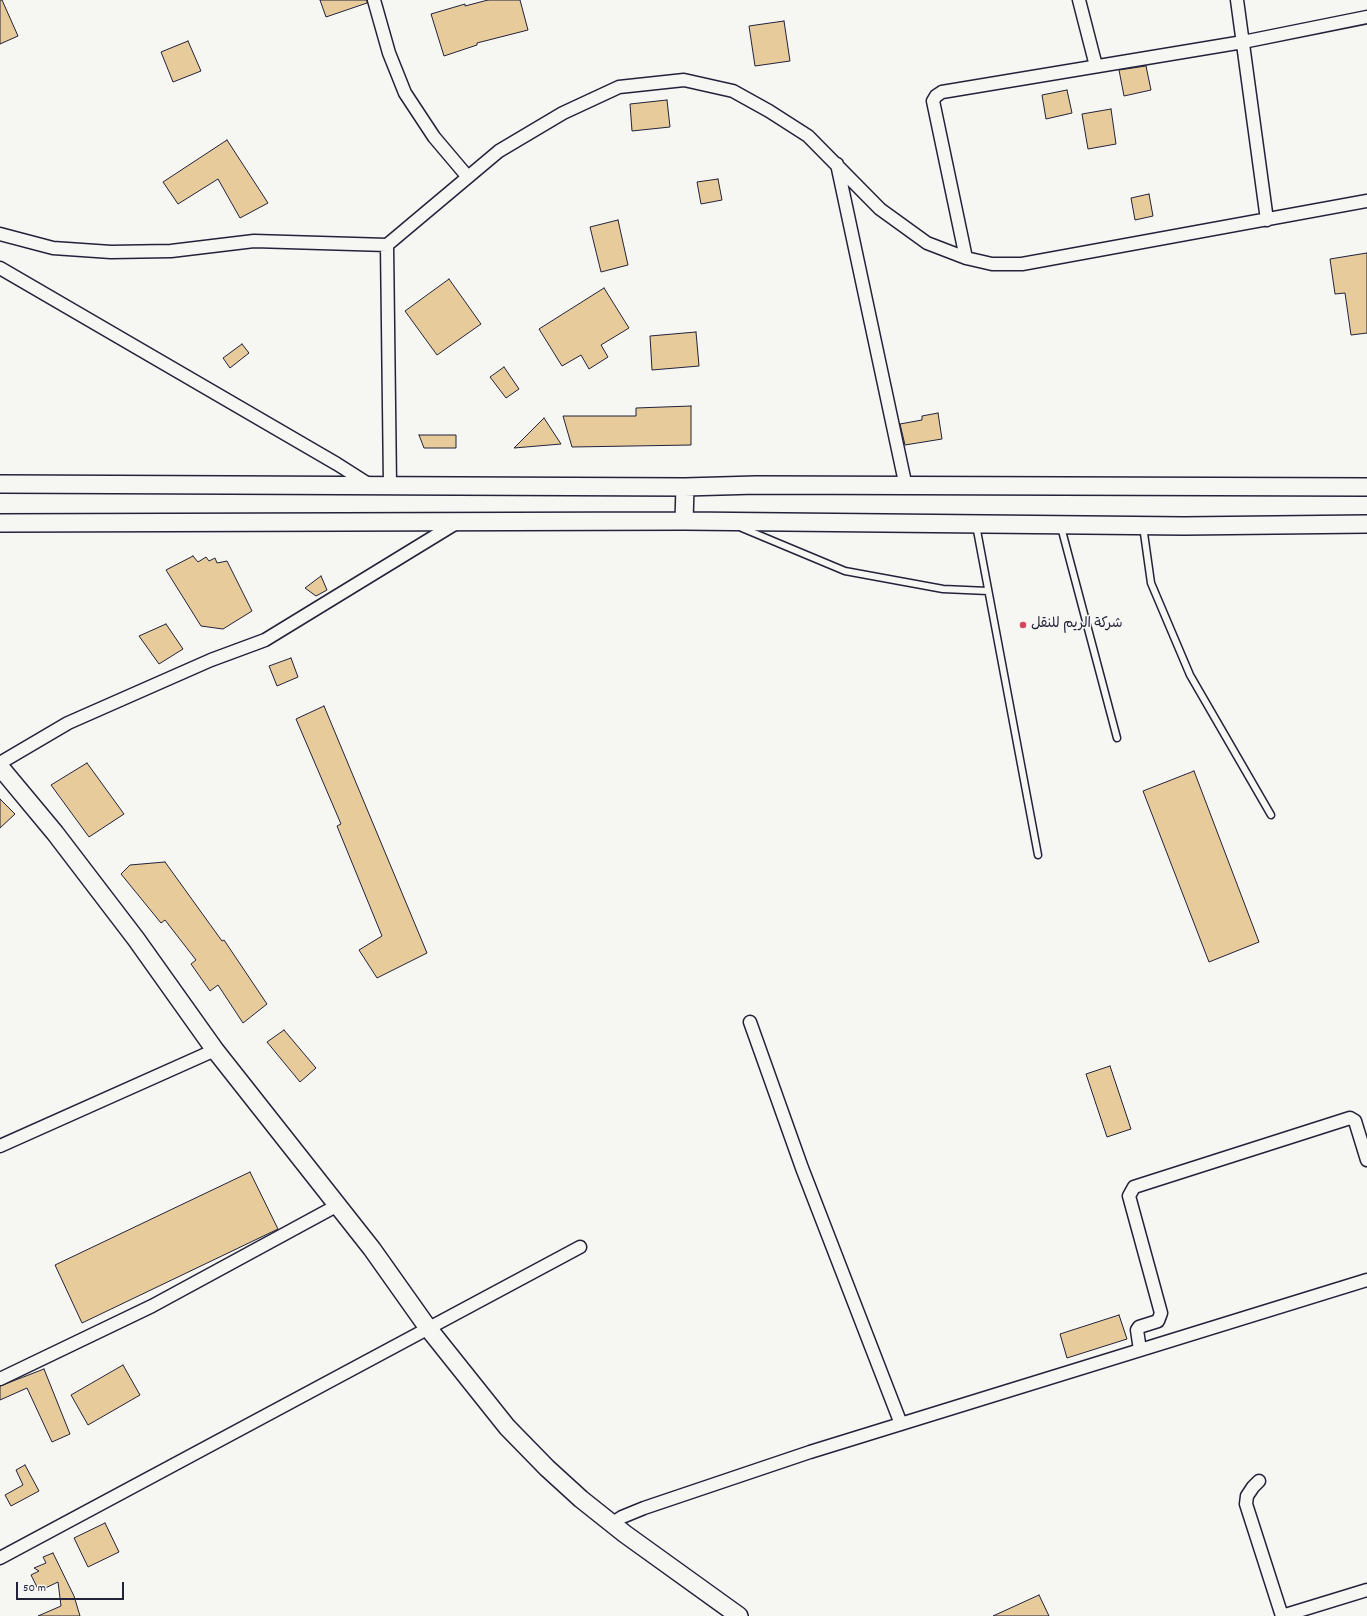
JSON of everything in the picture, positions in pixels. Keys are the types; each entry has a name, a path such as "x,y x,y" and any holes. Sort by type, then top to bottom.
{"main road":[{"path":"0,484 83,486 390,485 685,488 756,485 906,487 1367,487"},
{"path":"684,521 685,488"},
{"path":"0,523 727,521 1143,525 1367,524"},
{"path":"0,767 55,833 136,939 215,1050 338,1205 372,1249 428,1328 507,1427 547,1468 611,1524 739,1616"}],"street":[{"path":"374,0 389,53 405,94 434,137 467,176"},
{"path":"1079,0 1096,66"},
{"path":"1237,0 1267,220"},
{"path":"966,258 933,101 936,96 942,92 1243,42 1367,17"},
{"path":"0,234 53,248 111,252 171,251 254,241 387,245 467,176 499,151 563,113 619,87 684,80 733,91 769,110 808,136 880,209 927,243 966,258 992,264 1022,264 1367,201"},
{"path":"837,164 906,487"},
{"path":"387,245 390,485"},
{"path":"0,268 337,464 370,485"},
{"path":"0,763 68,723 210,660 265,640 458,522"},
{"path":"750,1022 802,1168 901,1424"},
{"path":"0,1146 215,1050"},
{"path":"1140,1350 1137,1330 1139,1327 1158,1321 1161,1313 1129,1196 1134,1187 1350,1118 1355,1121 1367,1160"},
{"path":"0,1380 152,1306 338,1205"},
{"path":"0,1558 580,1247"},
{"path":"611,1524 622,1517 651,1506 810,1452 1367,1280"},
{"path":"1260,1481 1252,1487 1247,1496 1246,1504 1282,1616 1367,1590"}],"lane":[{"path":"727,521 845,571 943,588 988,590"},
{"path":"976,524 1038,855"},
{"path":"1060,524 1117,738"},
{"path":"1143,525 1151,583 1190,675 1270,815"}],"building":[{"path":"0,0 2,0 18,36 0,44"},
{"path":"320,0 367,0 367,3 326,17"},
{"path":"488,0 520,0 528,30 477,43 477,45 444,56 431,14 465,4 465,6"},
{"path":"784,21 790,61 755,66 749,26"},
{"path":"188,41 201,71 173,82 161,52"},
{"path":"1146,66 1151,90 1124,96 1119,70"},
{"path":"1067,90 1072,113 1046,119 1042,95"},
{"path":"667,100 670,127 632,131 630,104"},
{"path":"1111,109 1116,144 1088,149 1082,114"},
{"path":"227,140 268,203 240,218 218,179 178,204 163,182"},
{"path":"718,179 722,200 701,204 697,182"},
{"path":"1149,194 1153,216 1135,220 1131,198"},
{"path":"618,220 628,265 601,272 590,227"},
{"path":"1367,253 1367,333 1351,335 1345,293 1335,294 1330,259"},
{"path":"449,279 481,324 437,355 405,311"},
{"path":"604,288 629,328 601,345 608,357 589,369 581,355 562,366 539,329"},
{"path":"696,332 699,366 652,370 650,336"},
{"path":"242,344 249,353 230,368 223,358"},
{"path":"504,367 519,389 506,398 490,377"},
{"path":"691,406 691,445 572,447 563,416 636,416 636,408"},
{"path":"938,413 942,439 905,445 900,424 922,420 922,416"},
{"path":"544,418 561,444 514,448"},
{"path":"419,435 456,435 456,448 424,448"},
{"path":"193,556 198,562 206,557 209,561 215,558 217,563 227,561 252,611 223,629 201,626 166,570"},
{"path":"321,576 327,590 316,596 305,588"},
{"path":"166,624 183,649 159,664 139,636"},
{"path":"291,658 298,677 277,686 269,666"},
{"path":"324,706 427,953 377,978 359,950 382,936 337,826 341,824 296,719"},
{"path":"87,763 124,814 89,837 51,785"},
{"path":"1194,771 1259,942 1209,962 1143,791"},
{"path":"0,799 15,814 0,828"},
{"path":"165,862 222,941 224,940 267,1004 243,1023 218,985 210,991 191,964 196,960 165,920 161,923 121,874 130,865"},
{"path":"284,1030 316,1068 300,1082 267,1042"},
{"path":"1110,1066 1131,1129 1107,1137 1086,1074"},
{"path":"250,1172 278,1229 82,1323 55,1265"},
{"path":"1119,1315 1127,1339 1067,1358 1060,1334"},
{"path":"123,1365 140,1395 88,1425 71,1395"},
{"path":"44,1369 70,1434 52,1442 27,1388 0,1400 0,1386"},
{"path":"25,1465 39,1491 11,1506 5,1495 23,1485 16,1470"},
{"path":"105,1523 119,1552 88,1567 74,1538"},
{"path":"53,1553 74,1596 80,1616 38,1616 61,1606 58,1582 39,1591 31,1575 39,1571 34,1568 46,1563 43,1557"},
{"path":"1039,1595 1049,1616 993,1616"}],"place":[{"name":"شركة الريم للنقل","path":"1023,625"}]}
